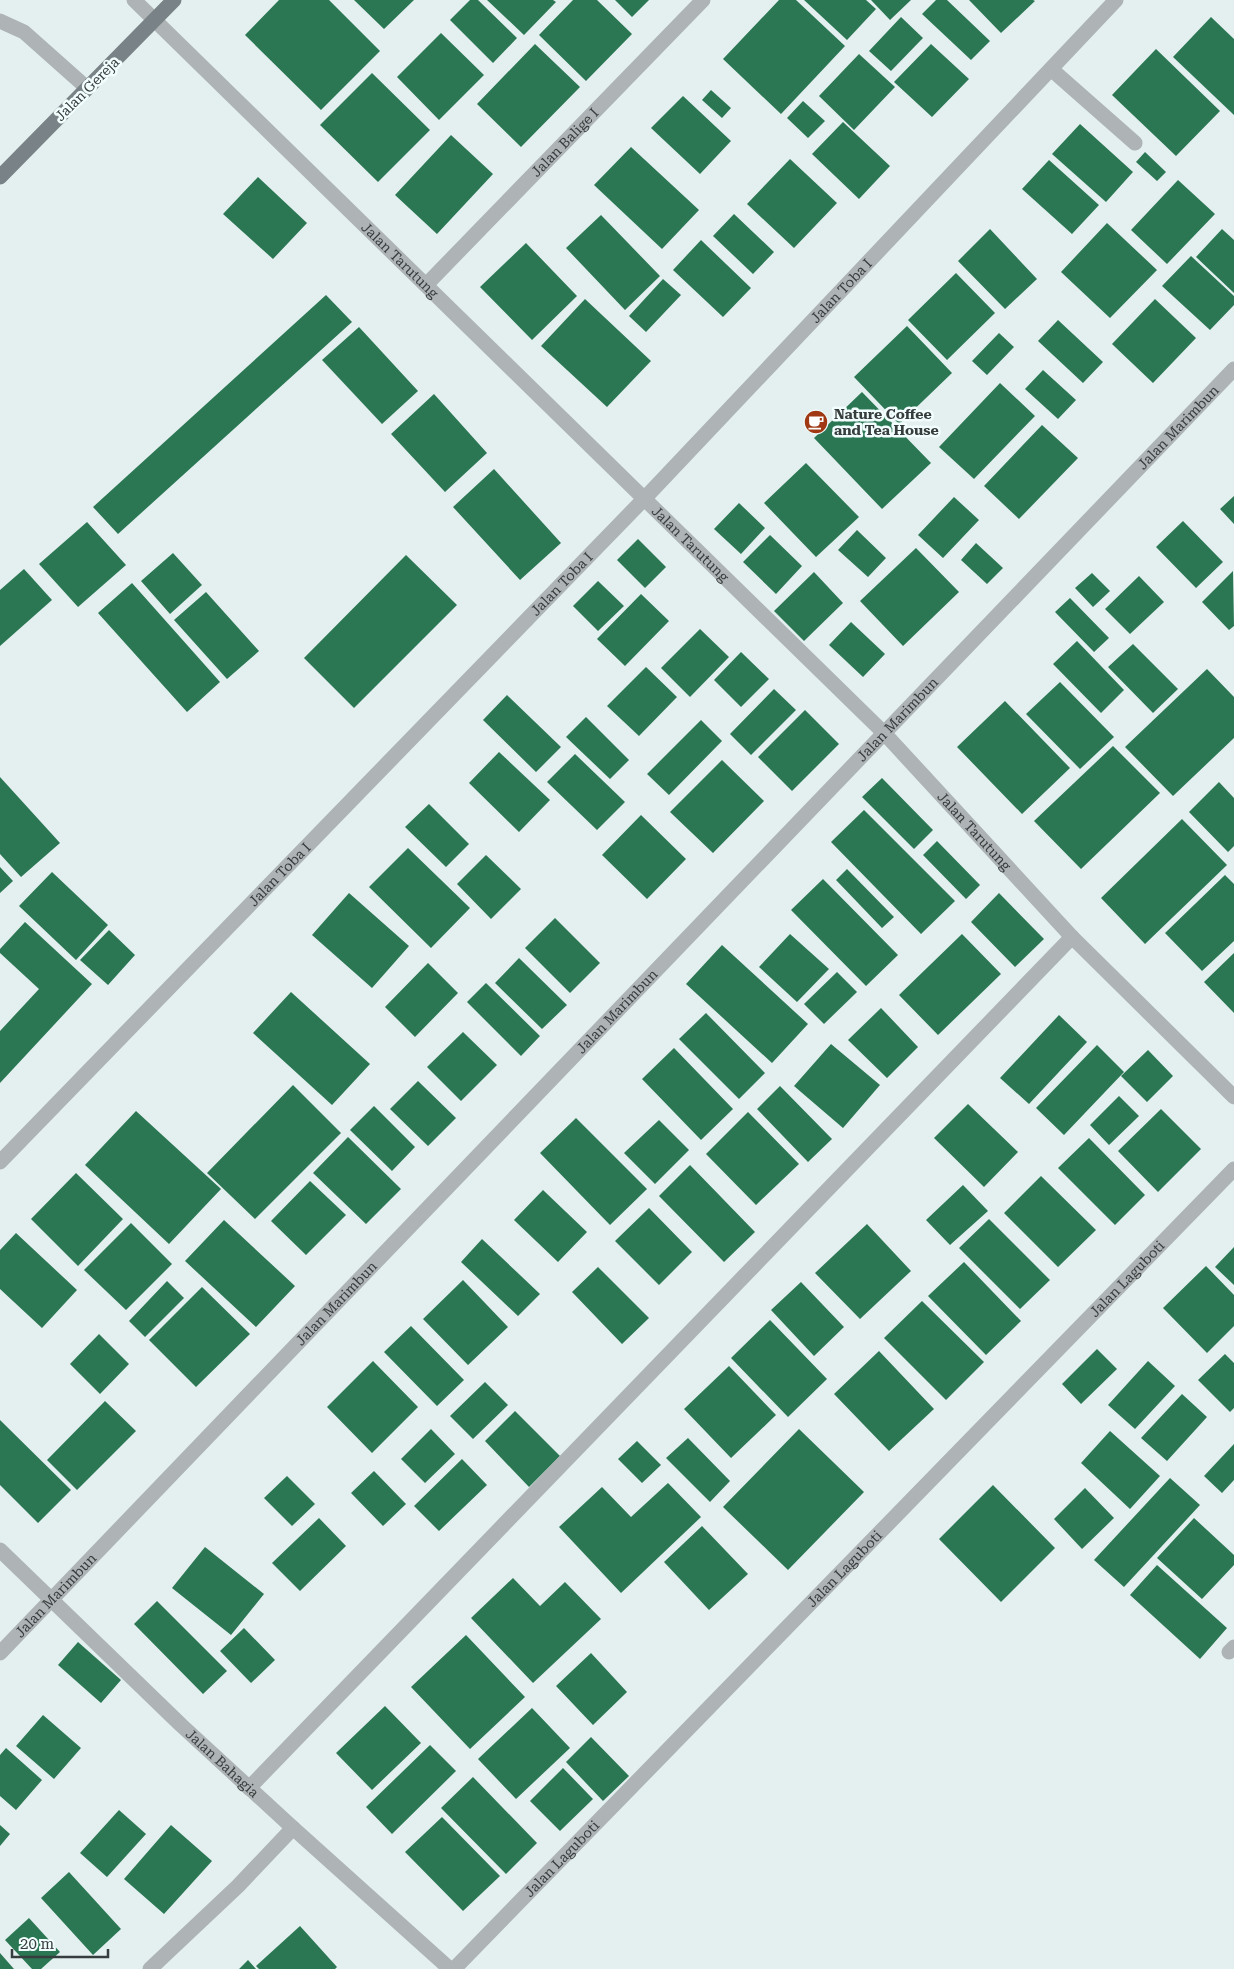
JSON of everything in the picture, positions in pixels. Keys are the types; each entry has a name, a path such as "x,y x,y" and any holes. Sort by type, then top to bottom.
{"main road":[{"name":"Jalan Gereja","path":"0,177 174,0"}],"street":[{"name":"Jalan Tarutung","path":"134,0 885,734 1072,937 1234,1097"},
{"name":"Jalan Balige I","path":"426,285 703,0"},
{"name":"Jalan Toba I","path":"0,1162 644,499 1116,0"},
{"path":"0,22 24,32 87,88"},
{"path":"1051,69 1135,143"},
{"name":"Jalan Marimbun","path":"0,1653 1234,370"},
{"path":"249,1788 1072,937"},
{"name":"Jalan Laguboti","path":"452,1969 1234,1169"},
{"name":"Jalan Bahagia","path":"0,1550 180,1725 452,1969"},
{"path":"150,1969 238,1886 293,1828"}],"building":[{"path":"279,0 329,0 380,51 321,110 245,35"},
{"path":"354,0 414,0 384,29"},
{"path":"470,0 478,0 517,38 493,63 450,20"},
{"path":"487,0 553,0 556,2 524,35"},
{"path":"573,0 597,0 632,34 586,81 539,35"},
{"path":"615,0 649,0 632,17"},
{"path":"779,0 796,0 845,46 781,114 723,59"},
{"path":"804,0 866,0 876,9 847,40"},
{"path":"871,0 911,0 890,20"},
{"path":"936,0 947,0 990,41 971,60 922,14"},
{"path":"969,0 1033,0 1035,1 1001,33"},
{"path":"901,17 923,38 891,71 869,51"},
{"path":"1211,17 1234,39 1234,115 1173,57"},
{"path":"441,33 484,75 439,120 397,77"},
{"path":"535,44 580,87 521,147 477,104"},
{"path":"931,44 969,79 932,117 894,82"},
{"path":"1156,49 1220,111 1176,156 1112,95"},
{"path":"859,54 895,87 854,130 819,96"},
{"path":"372,73 430,130 378,182 320,125"},
{"path":"711,90 731,108 722,118 702,100"},
{"path":"683,96 731,141 700,174 651,128"},
{"path":"803,101 825,121 808,138 787,118"},
{"path":"843,122 890,166 859,199 812,154"},
{"path":"1080,124 1133,172 1106,202 1052,154"},
{"path":"451,135 493,174 437,234 395,195"},
{"path":"631,147 699,210 662,249 594,185"},
{"path":"1145,152 1166,172 1157,181 1136,162"},
{"path":"790,159 837,203 794,248 747,204"},
{"path":"1049,160 1099,205 1072,234 1022,189"},
{"path":"258,177 307,223 273,259 223,214"},
{"path":"1178,180 1215,214 1167,264 1131,230"},
{"path":"734,214 774,252 753,274 713,236"},
{"path":"601,215 660,276 625,310 566,248"},
{"path":"1107,223 1157,270 1110,318 1061,272"},
{"path":"990,229 1037,279 1005,309 958,261"},
{"path":"1222,229 1234,240 1234,293 1196,257"},
{"path":"701,240 751,288 723,317 673,270"},
{"path":"526,243 577,296 532,340 480,287"},
{"path":"1191,256 1234,296 1234,305 1210,330 1162,286"},
{"path":"956,273 995,313 947,360 908,320"},
{"path":"663,279 681,295 646,332 629,316"},
{"path":"326,295 352,322 118,534 93,507"},
{"path":"585,299 651,361 607,407 541,346"},
{"path":"1155,299 1196,338 1153,383 1112,344"},
{"path":"1058,320 1103,362 1083,383 1038,341"},
{"path":"907,326 952,373 899,424 854,377"},
{"path":"359,327 418,391 382,424 322,360"},
{"path":"999,333 1014,347 987,375 972,361"},
{"path":"1043,370 1076,400 1058,419 1025,389"},
{"path":"1000,383 1035,416 974,479 939,447"},
{"path":"862,392 931,463 882,509 814,438"},
{"path":"434,394 487,453 445,492 391,434"},
{"path":"1042,425 1078,458 1019,519 984,486"},
{"path":"806,463 859,517 816,557 764,503"},
{"path":"494,469 561,543 520,580 453,507"},
{"path":"1234,496 1234,524 1220,509"},
{"path":"954,497 979,520 943,558 918,535"},
{"path":"739,503 765,528 741,554 714,529"},
{"path":"1183,521 1223,562 1196,588 1156,547"},
{"path":"87,522 126,565 78,607 39,564"},
{"path":"857,530 886,558 868,577 838,550"},
{"path":"770,535 802,566 776,594 743,562"},
{"path":"638,539 666,567 645,588 617,560"},
{"path":"976,543 1003,568 987,584 961,560"},
{"path":"916,548 959,592 903,646 860,601"},
{"path":"173,553 202,585 170,614 141,581"},
{"path":"406,555 457,605 354,708 304,658"},
{"path":"24,569 52,600 0,646 0,590"},
{"path":"1233,571 1234,626 1229,630 1202,602"},
{"path":"814,572 843,603 804,641 774,611"},
{"path":"1092,573 1110,591 1093,607 1075,588"},
{"path":"1139,576 1164,602 1130,634 1105,609"},
{"path":"598,581 624,606 598,631 573,606"},
{"path":"132,583 220,682 187,712 98,613"},
{"path":"206,592 259,651 227,679 174,620"},
{"path":"641,594 669,621 625,666 597,639"},
{"path":"1070,598 1109,638 1094,652 1055,612"},
{"path":"851,622 885,654 863,677 829,645"},
{"path":"700,629 729,657 690,697 661,668"},
{"path":"1077,641 1124,690 1101,713 1053,664"},
{"path":"1133,644 1178,689 1153,713 1108,667"},
{"path":"741,652 769,679 741,707 714,680"},
{"path":"646,667 677,697 639,736 607,706"},
{"path":"1207,669 1234,697 1234,738 1173,796 1125,747"},
{"path":"1060,682 1114,737 1080,769 1026,714"},
{"path":"774,689 796,710 751,755 730,734"},
{"path":"507,695 561,747 536,772 483,720"},
{"path":"1005,701 1070,768 1022,814 957,747"},
{"path":"805,710 839,744 792,791 758,757"},
{"path":"586,717 629,760 610,779 566,737"},
{"path":"701,720 722,741 669,795 647,774"},
{"path":"1113,746 1160,793 1081,869 1034,821"},
{"path":"499,752 550,800 519,832 469,783"},
{"path":"575,754 625,802 597,830 547,782"},
{"path":"722,760 764,801 713,853 670,812"},
{"path":"0,777 60,843 21,877 0,854"},
{"path":"882,778 933,830 914,849 862,797"},
{"path":"1219,782 1234,798 1234,846 1228,852 1189,812"},
{"path":"429,804 469,844 446,867 405,827"},
{"path":"864,810 955,901 921,934 831,842"},
{"path":"641,815 686,859 647,899 602,855"},
{"path":"1182,819 1227,865 1145,944 1101,898"},
{"path":"937,841 980,885 966,899 923,855"},
{"path":"408,848 470,908 431,948 369,887"},
{"path":"486,855 521,889 491,919 457,884"},
{"path":"0,867 13,881 0,893"},
{"path":"847,869 894,917 882,928 836,880"},
{"path":"52,872 108,925 76,960 19,906"},
{"path":"1225,875 1234,884 1234,941 1202,971 1165,933"},
{"path":"823,879 898,955 866,986 791,910"},
{"path":"349,893 409,946 372,988 312,935"},
{"path":"999,893 1044,939 1015,967 971,922"},
{"path":"555,918 600,963 570,993 525,948"},
{"path":"25,922 92,984 0,1083 0,1031 39,989 0,953 0,949"},
{"path":"109,930 135,955 108,985 80,960"},
{"path":"790,934 829,969 797,1002 759,967"},
{"path":"962,934 1001,974 938,1035 899,995"},
{"path":"722,945 808,1024 772,1063 686,984"},
{"path":"1234,953 1234,1013 1204,982"},
{"path":"519,958 567,1005 542,1029 495,983"},
{"path":"428,963 458,993 415,1037 385,1007"},
{"path":"837,972 857,992 824,1024 804,1004"},
{"path":"486,983 540,1036 521,1056 467,1002"},
{"path":"291,992 370,1064 332,1105 253,1033"},
{"path":"881,1008 918,1047 887,1078 848,1040"},
{"path":"706,1013 765,1073 739,1099 679,1039"},
{"path":"1059,1015 1087,1042 1029,1104 1000,1078"},
{"path":"463,1032 497,1065 461,1101 427,1067"},
{"path":"831,1044 880,1085 843,1128 794,1086"},
{"path":"1097,1045 1124,1072 1064,1135 1036,1108"},
{"path":"674,1048 733,1109 701,1140 642,1079"},
{"path":"1148,1050 1173,1076 1147,1102 1121,1076"},
{"path":"418,1081 456,1118 428,1146 390,1109"},
{"path":"293,1085 341,1133 255,1219 207,1173"},
{"path":"780,1086 832,1139 808,1162 757,1109"},
{"path":"1119,1096 1139,1116 1109,1145 1090,1125"},
{"path":"968,1104 1018,1152 984,1187 934,1138"},
{"path":"374,1106 415,1147 392,1171 350,1130"},
{"path":"1161,1109 1201,1149 1158,1192 1118,1151"},
{"path":"136,1111 221,1189 169,1244 85,1165"},
{"path":"748,1112 799,1164 756,1205 706,1154"},
{"path":"576,1118 647,1189 610,1225 540,1153"},
{"path":"659,1120 689,1150 655,1184 624,1153"},
{"path":"348,1137 401,1189 366,1224 313,1173"},
{"path":"1089,1138 1145,1195 1115,1225 1058,1168"},
{"path":"690,1165 755,1232 724,1262 659,1196"},
{"path":"76,1173 123,1219 78,1266 31,1219"},
{"path":"1041,1176 1096,1230 1058,1267 1004,1213"},
{"path":"310,1181 346,1215 306,1255 271,1221"},
{"path":"963,1185 988,1211 950,1245 926,1220"},
{"path":"543,1190 587,1232 558,1262 514,1220"},
{"path":"649,1208 692,1252 659,1285 615,1241"},
{"path":"989,1219 1050,1280 1020,1309 959,1248"},
{"path":"224,1220 295,1286 256,1327 185,1261"},
{"path":"131,1223 172,1264 126,1310 84,1270"},
{"path":"867,1224 911,1271 860,1319 815,1273"},
{"path":"16,1233 77,1290 42,1328 0,1289 0,1250"},
{"path":"482,1239 540,1294 518,1316 461,1262"},
{"path":"1234,1247 1234,1285 1215,1267"},
{"path":"964,1262 1021,1321 986,1355 928,1296"},
{"path":"1206,1266 1234,1295 1234,1326 1207,1353 1163,1308"},
{"path":"598,1267 649,1318 622,1344 572,1292"},
{"path":"463,1280 508,1327 468,1365 423,1319"},
{"path":"167,1281 184,1298 145,1337 129,1321"},
{"path":"801,1282 844,1327 814,1356 771,1310"},
{"path":"202,1287 250,1334 196,1387 149,1340"},
{"path":"922,1301 984,1362 946,1400 884,1338"},
{"path":"770,1320 827,1379 788,1417 731,1358"},
{"path":"411,1326 464,1380 437,1406 384,1352"},
{"path":"99,1334 129,1364 100,1394 70,1364"},
{"path":"1097,1349 1117,1369 1081,1404 1062,1384"},
{"path":"879,1351 934,1409 889,1451 834,1394"},
{"path":"1225,1354 1234,1363 1234,1408 1230,1412 1198,1380"},
{"path":"373,1361 418,1407 372,1453 327,1407"},
{"path":"1148,1361 1175,1386 1135,1429 1108,1405"},
{"path":"729,1366 776,1415 731,1458 684,1409"},
{"path":"485,1382 508,1405 473,1439 450,1416"},
{"path":"1182,1394 1207,1417 1167,1461 1141,1438"},
{"path":"105,1401 136,1431 77,1490 47,1460"},
{"path":"515,1411 560,1456 529,1487 485,1441"},
{"path":"0,1420 71,1490 38,1523 0,1485"},
{"path":"431,1429 455,1454 425,1483 401,1459"},
{"path":"799,1429 864,1492 788,1570 723,1507"},
{"path":"1110,1431 1160,1476 1130,1509 1081,1463"},
{"path":"688,1438 730,1481 710,1502 666,1458"},
{"path":"637,1441 661,1465 642,1483 618,1459"},
{"path":"1234,1444 1234,1480 1222,1493 1204,1476"},
{"path":"462,1459 487,1485 439,1531 414,1506"},
{"path":"374,1471 406,1504 383,1526 351,1493"},
{"path":"287,1476 315,1504 292,1526 264,1498"},
{"path":"1170,1478 1200,1505 1124,1587 1094,1560"},
{"path":"668,1483 701,1517 621,1593 559,1527 602,1487 631,1517"},
{"path":"993,1485 1055,1548 1001,1602 939,1539"},
{"path":"1085,1488 1114,1518 1082,1549 1054,1519"},
{"path":"319,1518 346,1546 300,1591 272,1563"},
{"path":"1194,1518 1234,1555 1234,1565 1202,1599 1157,1558"},
{"path":"702,1526 748,1574 709,1610 664,1562"},
{"path":"205,1547 264,1594 231,1635 172,1588"},
{"path":"1157,1565 1227,1628 1200,1659 1130,1595"},
{"path":"513,1578 540,1606 565,1582 601,1619 533,1683 471,1618"},
{"path":"157,1601 227,1671 203,1694 134,1624"},
{"path":"244,1628 275,1660 251,1683 220,1651"},
{"path":"466,1635 525,1697 470,1749 411,1687"},
{"path":"78,1642 121,1680 101,1703 58,1665"},
{"path":"591,1653 627,1692 593,1725 556,1686"},
{"path":"385,1706 421,1743 372,1790 336,1753"},
{"path":"532,1708 570,1748 516,1799 478,1759"},
{"path":"43,1715 81,1748 54,1779 16,1746"},
{"path":"591,1737 629,1776 603,1801 566,1762"},
{"path":"430,1745 456,1771 392,1834 366,1807"},
{"path":"6,1748 42,1780 16,1810 0,1796 0,1755"},
{"path":"563,1768 593,1799 560,1831 530,1801"},
{"path":"473,1777 537,1843 506,1874 441,1808"},
{"path":"119,1810 146,1834 107,1877 80,1853"},
{"path":"442,1817 500,1876 463,1911 405,1852"},
{"path":"0,1825 10,1834 0,1846"},
{"path":"171,1825 212,1861 164,1914 124,1879"},
{"path":"69,1872 121,1929 93,1955 41,1898"},
{"path":"29,1918 60,1952 41,1969 32,1969 5,1940"},
{"path":"300,1926 337,1967 335,1969 259,1969 256,1966"},
{"path":"0,1953 14,1969 0,1969"},
{"path":"248,1960 256,1969 239,1969"}],"place":[{"name":"Nature Coffee and Tea House","path":"816,422"}]}
